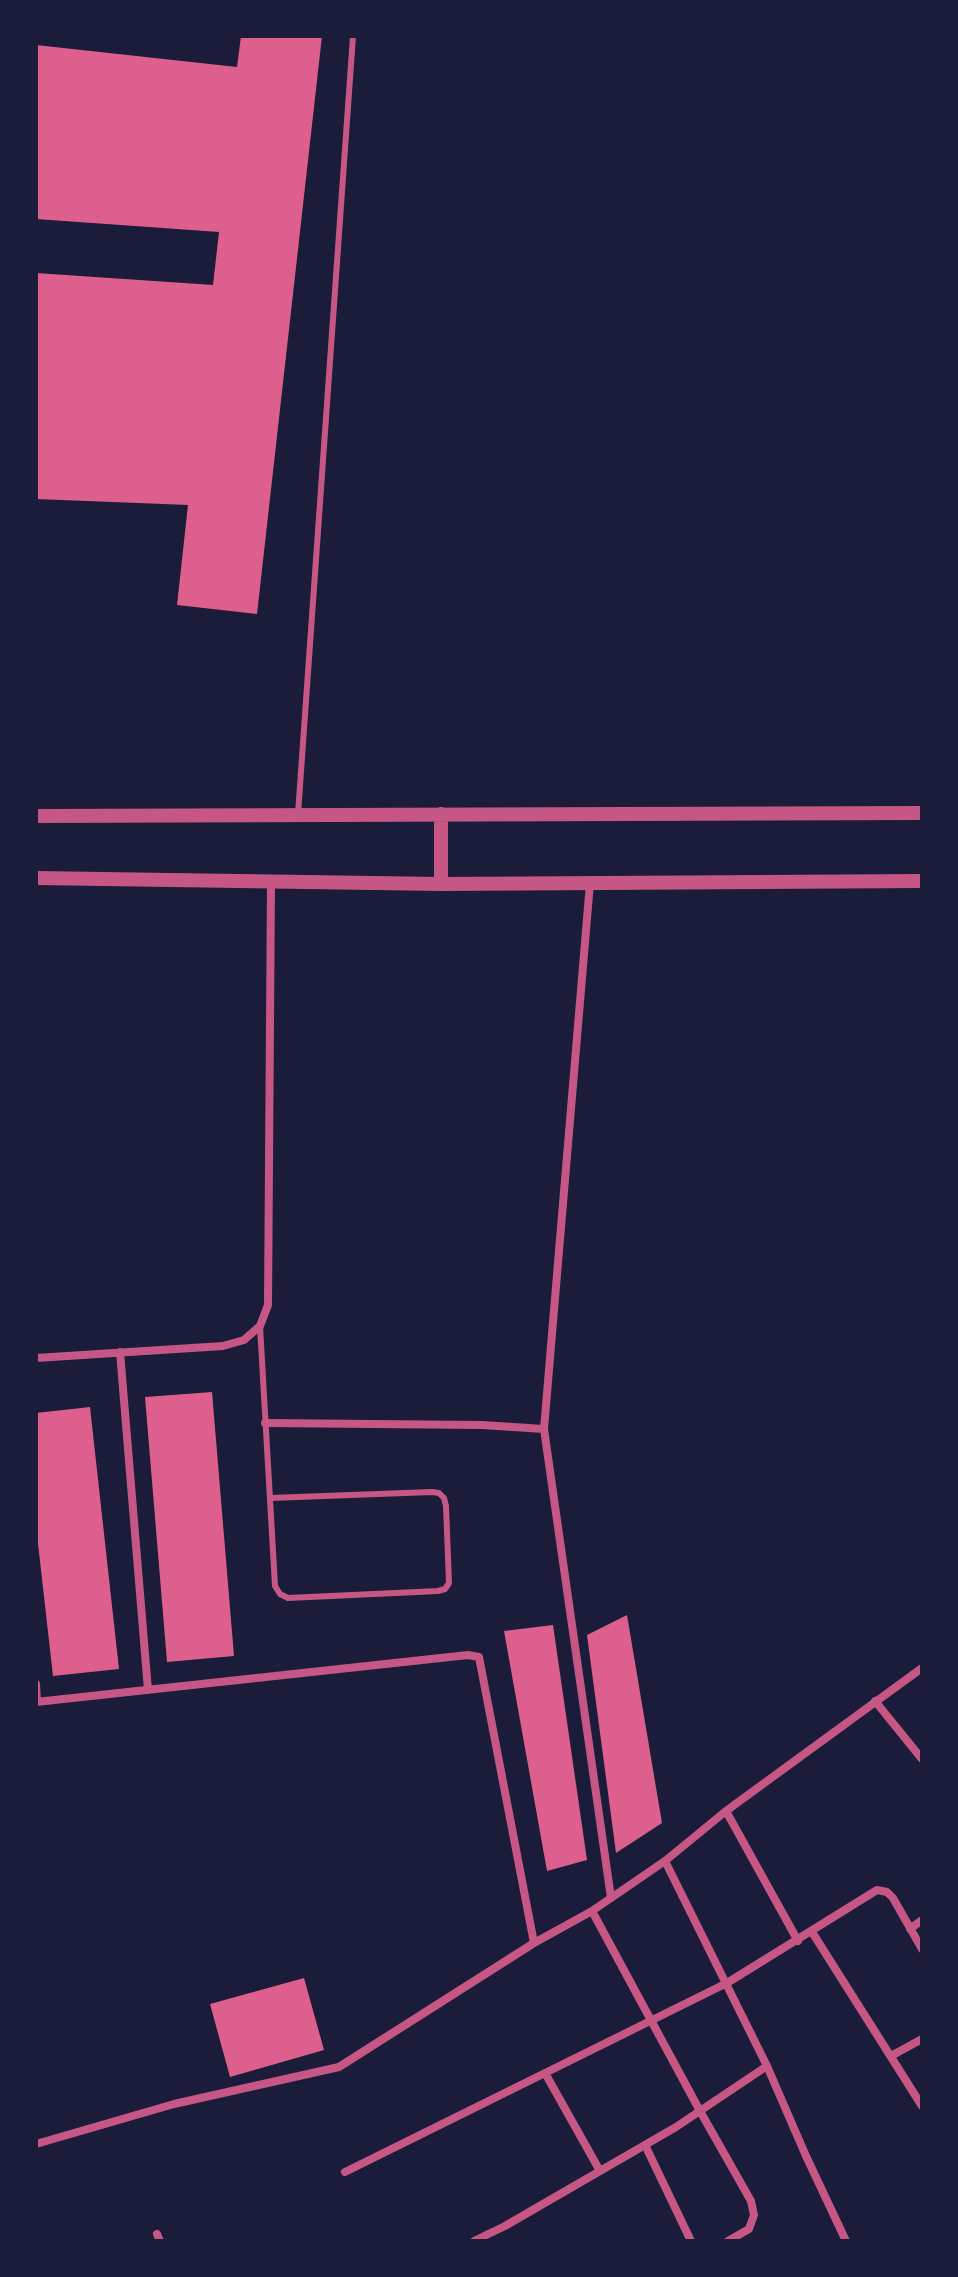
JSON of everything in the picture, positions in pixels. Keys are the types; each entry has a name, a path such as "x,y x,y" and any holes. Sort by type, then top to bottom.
{"street":[{"path":"36,816 922,813"},
{"path":"441,814 441,884"},
{"path":"36,878 441,884 922,881"},
{"path":"36,1358 223,1346 244,1340 260,1326 268,1305 271,881"},
{"path":"590,883 544,1429 611,1898"},
{"path":"120,1352 148,1690"},
{"path":"265,1423 482,1425 544,1429"},
{"path":"36,1684 37,1702 468,1655 479,1657 534,1943"},
{"path":"36,2144 174,2104 339,2067 534,1943 611,1898 922,1668"},
{"path":"875,1701 922,1759"},
{"path":"726,1811 798,1941"},
{"path":"665,1861 767,2066 846,2241"},
{"path":"345,2172 727,1983 877,1890 887,1892 893,1898 922,1949"},
{"path":"592,1911 751,2201 754,2215 749,2229 728,2241"},
{"path":"910,1929 922,1920"},
{"path":"812,1932 922,2106"},
{"path":"891,2056 922,2039"},
{"path":"474,2241 645,2145 767,2066"},
{"path":"545,2073 600,2171"},
{"path":"645,2145 691,2241"}],"lane":[{"path":"298,814 353,36"},
{"path":"260,1326 275,1586 280,1594 288,1598 438,1591 445,1589 449,1583 446,1506 439,1493 270,1498"}],"building":[{"path":"241,36 322,36 257,614 177,605 188,505 36,499 36,273 213,285 219,232 36,219 36,45 237,67"},
{"path":"212,1392 234,1656 167,1662 145,1397"},
{"path":"90,1407 119,1669 53,1676 36,1526 36,1413"},
{"path":"627,1615 662,1823 616,1853 587,1635"},
{"path":"553,1625 587,1860 547,1871 504,1631"},
{"path":"304,1978 324,2050 230,2077 210,2004"}]}
